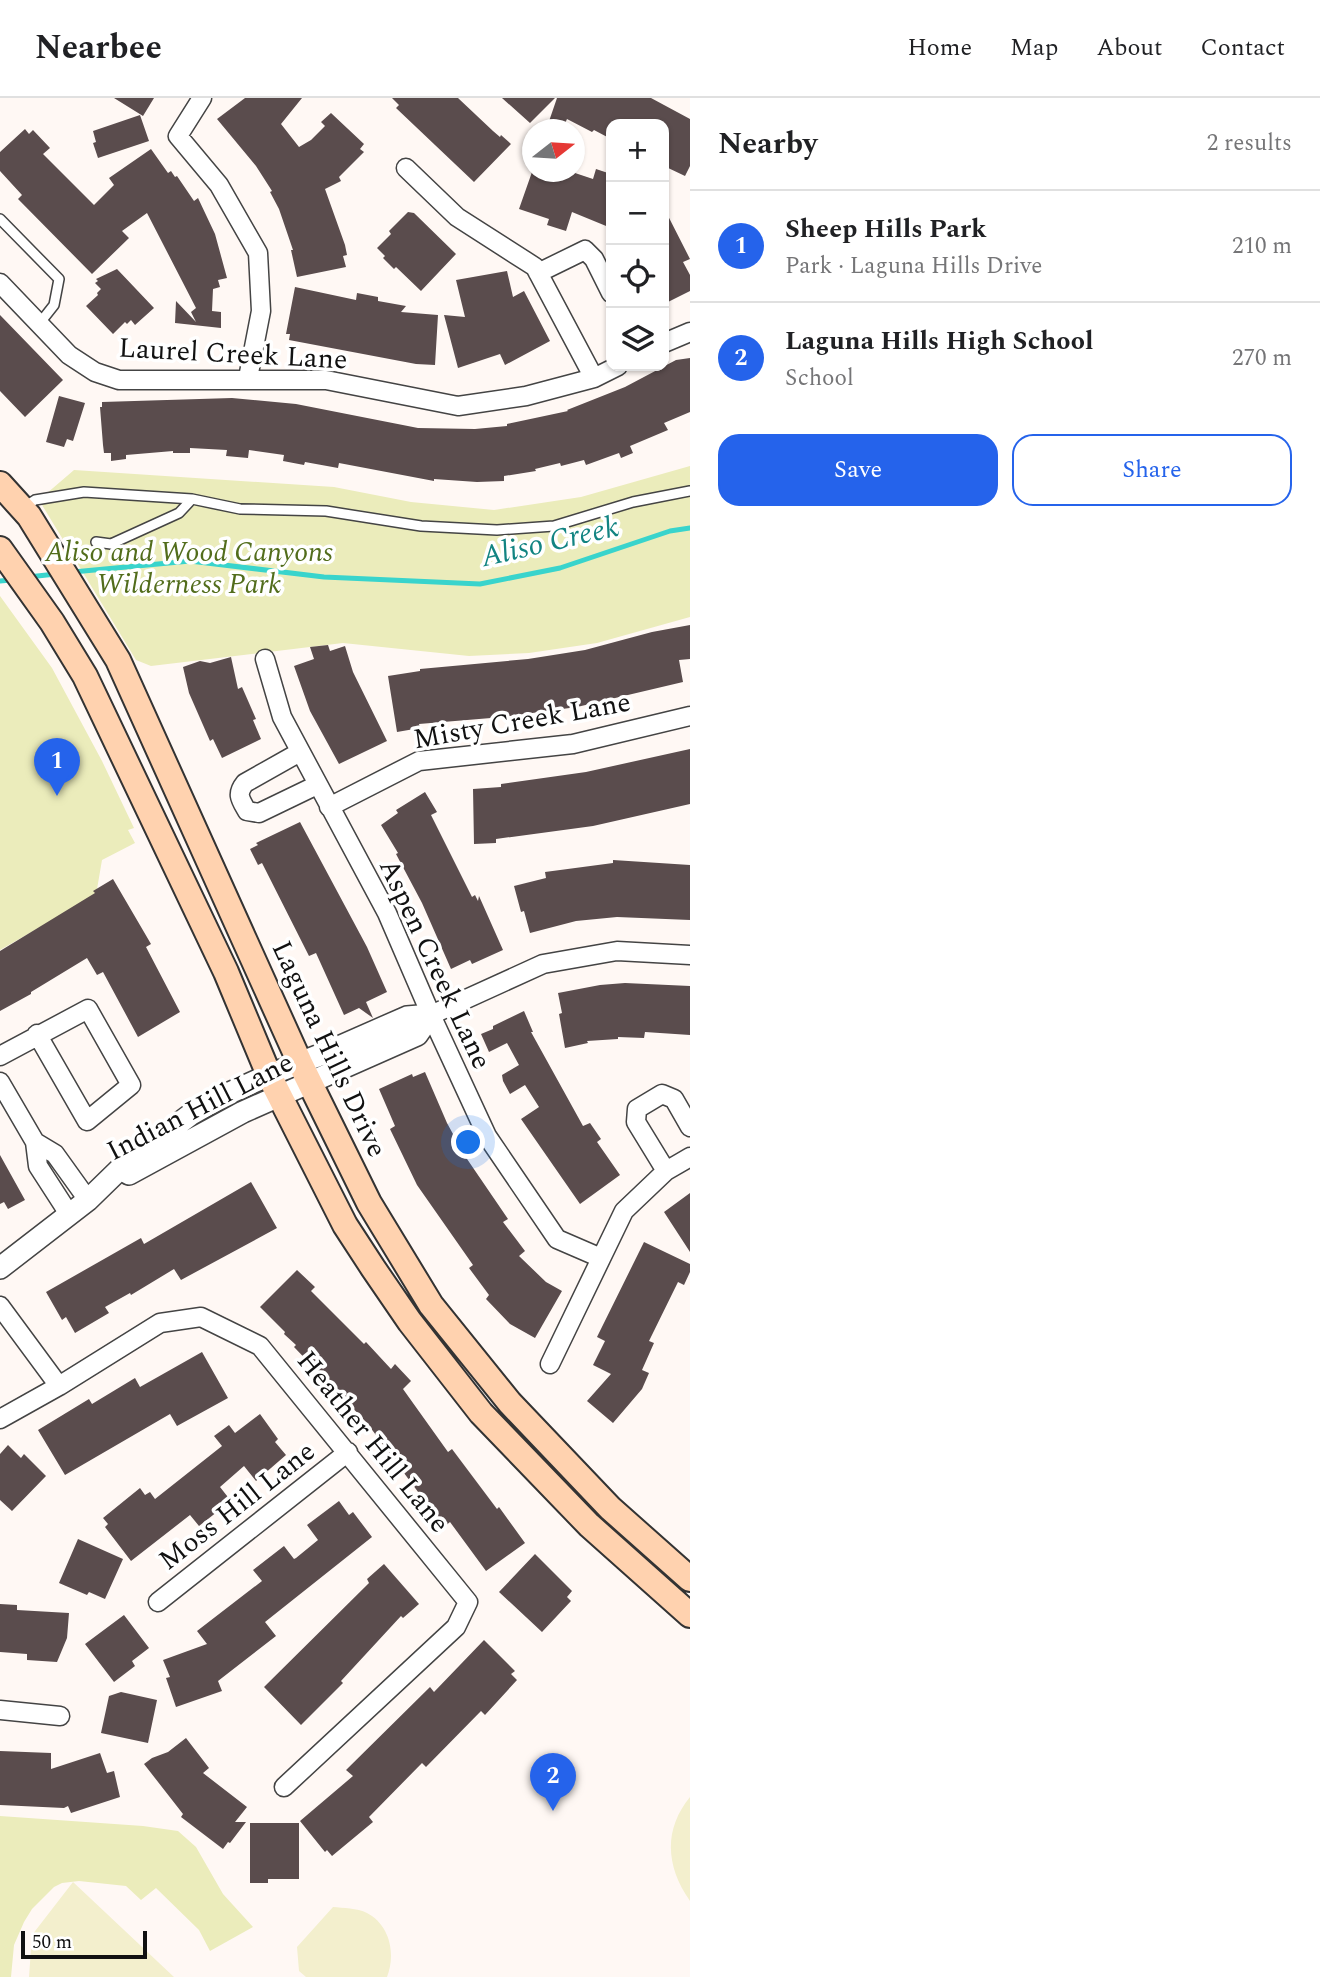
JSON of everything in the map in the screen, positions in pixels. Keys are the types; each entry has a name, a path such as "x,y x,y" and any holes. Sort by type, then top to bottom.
{"main road":[{"name":"Laguna Hills Drive","path":"0,484 26,512 118,660 305,1073 369,1203 431,1304 510,1403 610,1508 690,1579"},
{"path":"0,549 30,589 91,688 226,972 275,1085 345,1225 410,1322 481,1413 589,1525 690,1615"}],"street":[{"path":"202,98 178,136 219,185 258,253 261,311 248,378"},
{"path":"406,168 457,217 535,267 594,378"},
{"path":"538,274 585,250 594,259 606,283"},
{"name":"Laurel Creek Lane","path":"0,283 69,355 95,372 118,380 326,380 458,406 526,396 594,378 608,371"},
{"path":"669,341 690,332"},
{"name":"Aspen Creek Lane","path":"265,659 282,717 387,913 486,1136 558,1239 601,1258"},
{"name":"Misty Creek Lane","path":"328,807 419,761 573,744 690,716"},
{"path":"300,752 245,783 238,795 242,803 247,811 259,813 317,785"},
{"name":"Indian Hill Lane","path":"0,1268 95,1194 126,1163 171,1128 225,1096 275,1085 305,1073 407,1017 431,1015 543,964 617,951 690,955"},
{"path":"0,1056 37,1034 88,1009 131,1085 88,1121 37,1034"},
{"path":"0,1082 35,1142 38,1166 69,1214"},
{"path":"666,1171 636,1122 637,1109 662,1094 674,1099 690,1127"},
{"path":"35,1142 55,1154 95,1194"},
{"path":"550,1364 624,1211 666,1171 690,1157"},
{"path":"0,1306 59,1386 0,1419"},
{"name":"Heather Hill Lane","path":"59,1386 160,1323 201,1317 260,1346 468,1602 456,1626 284,1787"},
{"name":"Moss Hill Lane","path":"158,1602 348,1452"},
{"path":"0,1710 60,1716"}],"lane":[{"path":"0,219 59,279 54,305 39,324"},
{"path":"26,512 35,500 84,492 192,499 240,509 326,511 421,526 497,530 554,526 633,502 690,491"},
{"path":"96,542 111,544 179,513 192,499"}],"green space":[{"name":"Aliso and Wood Canyons Wilderness Park","path":"690,466 690,617 597,643 529,653 469,656 343,643 151,666 136,660 39,500 74,470 334,487 411,502 494,510 581,497"},
{"path":"0,596 52,668 134,828 128,830 135,843 102,860 96,895 0,950"},
{"path":"0,1816 178,1831 196,1847 223,1894 253,1927 210,1951 199,1930 156,1888 141,1900 126,1886 79,1881 62,1883 54,1887 32,1909 14,1945 11,1977 0,1977"}],"shaded area":[{"path":"690,1797 690,1901 676,1875 671,1849 675,1822"},
{"path":"73,1882 174,1977 29,1977 32,1935"},
{"path":"333,1907 363,1911 381,1925 391,1950 387,1977 306,1977 299,1971 297,1947"}],"building":[{"path":"114,98 154,98 143,116"},
{"path":"245,98 302,98 281,124 299,147 325,126 321,122 331,113 364,144 360,149 364,152 339,177 341,181 325,189 345,245 347,255 343,256 346,267 297,277 293,250 270,192 272,191 256,166 217,119"},
{"path":"392,98 458,98 511,144 474,182 396,108 399,105"},
{"path":"502,98 555,98 534,119 526,119"},
{"path":"557,98 651,98 690,119 690,166 685,176 669,168 669,119 606,119 606,136 585,128 585,119 550,119"},
{"path":"140,115 149,141 98,158 93,143 96,142 93,131"},
{"path":"25,129 29,134 33,130 50,148 43,154 94,205 114,185 109,178 151,149 168,173 171,171 177,176 194,201 198,198 215,234 227,278 218,280 220,287 213,289 212,311 221,312 221,328 175,323 176,301 196,322 191,312 196,308 147,213 122,231 129,238 92,274 18,199 22,195 0,171 0,152"},
{"path":"596,169 606,172 606,226 572,212 566,231 547,225 549,219 519,209 528,182 585,182 585,176 593,179"},
{"path":"408,212 414,213 456,254 421,291 396,267 394,269 377,248"},
{"path":"669,218 690,259 683,262 690,275 690,291 669,302"},
{"path":"117,269 154,308 135,325 131,320 127,324 125,322 113,334 86,306 101,289 95,283 98,281 96,279"},
{"path":"507,271 513,297 524,291 550,341 505,365 500,354 458,368 444,315 465,317 456,280"},
{"path":"295,287 356,300 357,293 378,297 378,301 406,306 401,312 438,315 435,365 416,364 289,340 290,334 286,334"},
{"path":"0,315 63,380 25,417 0,391"},
{"path":"690,358 690,412 664,423 668,430 630,446 633,453 621,458 619,453 586,465 584,460 561,466 560,463 535,469 536,471 504,476 504,481 434,481 339,463 338,468 305,462 304,465 283,461 284,455 249,450 248,458 226,456 227,450 190,448 190,453 173,451 126,455 126,459 111,461 111,453 104,453 100,407 102,402 232,398 296,404 418,428 475,429 507,426 568,411 655,371 669,371 669,364"},
{"path":"59,396 85,403 73,441 67,439 64,447 46,442"},
{"path":"690,625 690,659 679,660 683,682 577,707 419,724 420,728 397,732 388,676 420,669 528,659 585,650"},
{"path":"328,645 330,651 345,646 353,672 387,741 339,764 310,711 294,666 314,659 310,647"},
{"path":"231,657 238,689 242,687 256,719 253,720 261,739 222,758 213,739 210,741 189,693 183,667 200,661 210,663"},
{"path":"690,749 690,804 593,826 496,839 496,843 474,844 473,789 501,787 501,784 586,772"},
{"path":"425,792 437,812 431,815 472,897 475,895 478,901 479,896 503,950 472,964 470,960 451,969 422,903 396,854 398,853 381,825 398,813 396,810"},
{"path":"300,822 367,947 387,992 366,1002 373,1018 359,1008 344,1015 316,953 309,956 262,863 258,865 250,849 258,845 256,843"},
{"path":"613,860 690,865 690,920 617,917 576,921 530,933 514,886 546,878 545,872 613,863"},
{"path":"113,879 151,944 146,947 180,1012 138,1037 103,972 97,975 87,958 0,1011 0,951 95,893 93,891"},
{"path":"625,983 690,986 690,1035 645,1032 644,1038 618,1037 587,1041 588,1043 565,1048 558,993"},
{"path":"524,1011 531,1032 583,1126 590,1123 601,1139 597,1142 620,1175 580,1204 521,1119 539,1107 525,1085 510,1094 503,1081 502,1075 519,1065 507,1043 489,1052 481,1034"},
{"path":"425,1072 465,1156 508,1219 503,1222 525,1251 519,1256 546,1282 562,1291 535,1338 510,1324 486,1299 489,1295 469,1268 473,1265 417,1185 390,1129 395,1126 379,1089 412,1074 413,1077"},
{"path":"0,1155 25,1200 8,1209 4,1202 0,1204"},
{"path":"251,1182 277,1228 181,1280 174,1269 105,1307 109,1313 75,1333 66,1317 62,1320 46,1292 141,1238 144,1244"},
{"path":"690,1193 690,1252 664,1212"},
{"path":"644,1242 690,1264 690,1272 684,1285 678,1282 649,1341 654,1343 642,1370 649,1373 642,1389 613,1423 587,1401 611,1374 593,1365 605,1341 597,1337"},
{"path":"297,1270 315,1287 311,1291 364,1344 366,1342 391,1369 395,1364 411,1381 403,1389 448,1452 452,1449 525,1543 486,1571 450,1522 444,1527 367,1423 294,1347 296,1345 285,1332 260,1307"},
{"path":"202,1352 228,1398 177,1426 170,1414 65,1475 38,1430 89,1399 92,1404 135,1378 140,1387"},
{"path":"260,1414 278,1439 275,1442 286,1455 256,1481 244,1466 220,1487 231,1501 199,1526 190,1515 131,1561 105,1527 108,1524 103,1518 140,1488 145,1495 150,1492 155,1499 222,1446 214,1436 229,1425 235,1433"},
{"path":"8,1445 21,1458 24,1454 46,1476 12,1511 0,1500 0,1454"},
{"path":"339,1501 349,1515 353,1512 372,1537 265,1622 276,1636 218,1681 222,1691 176,1707 166,1678 170,1677 163,1660 207,1644 197,1631 262,1581 253,1570 284,1546 294,1559 296,1558 318,1540 307,1525"},
{"path":"78,1539 123,1559 105,1599 89,1592 87,1595 59,1583"},
{"path":"535,1554 572,1591 567,1597 571,1601 542,1632 499,1592"},
{"path":"384,1564 419,1604 403,1618 401,1616 341,1681 343,1683 301,1725 264,1687 369,1583 367,1579"},
{"path":"0,1604 17,1605 17,1610 69,1613 67,1638 57,1662 27,1660 27,1654 0,1652"},
{"path":"124,1615 149,1648 132,1661 135,1666 114,1682 85,1644"},
{"path":"484,1640 515,1671 511,1674 517,1680 485,1715 481,1711 426,1767 422,1763 369,1817 373,1822 332,1856 327,1850 325,1852 300,1821 353,1776 346,1770 430,1687 434,1692"},
{"path":"121,1692 157,1700 148,1743 101,1733 109,1696"},
{"path":"186,1738 209,1768 203,1773 247,1807 235,1822 246,1822 223,1849 181,1817 183,1814 144,1764 168,1752"},
{"path":"0,1751 51,1753 51,1769 100,1753 107,1773 114,1771 120,1797 71,1813 68,1806 0,1805"},
{"path":"250,1823 299,1823 299,1879 268,1879 268,1883 250,1883"}],"waterway":[{"name":"Aliso Creek","path":"73,572 190,561 324,577 480,584 560,568 670,531 690,528"},
{"name":"Aliso Creek","path":"28,577 56,574"},
{"name":"Aliso Creek","path":"0,581 11,580"}],"place":[{"name":"Sheep Hills Park","path":"57,796"},
{"name":"Laguna Hills High School","path":"553,1811"}]}
